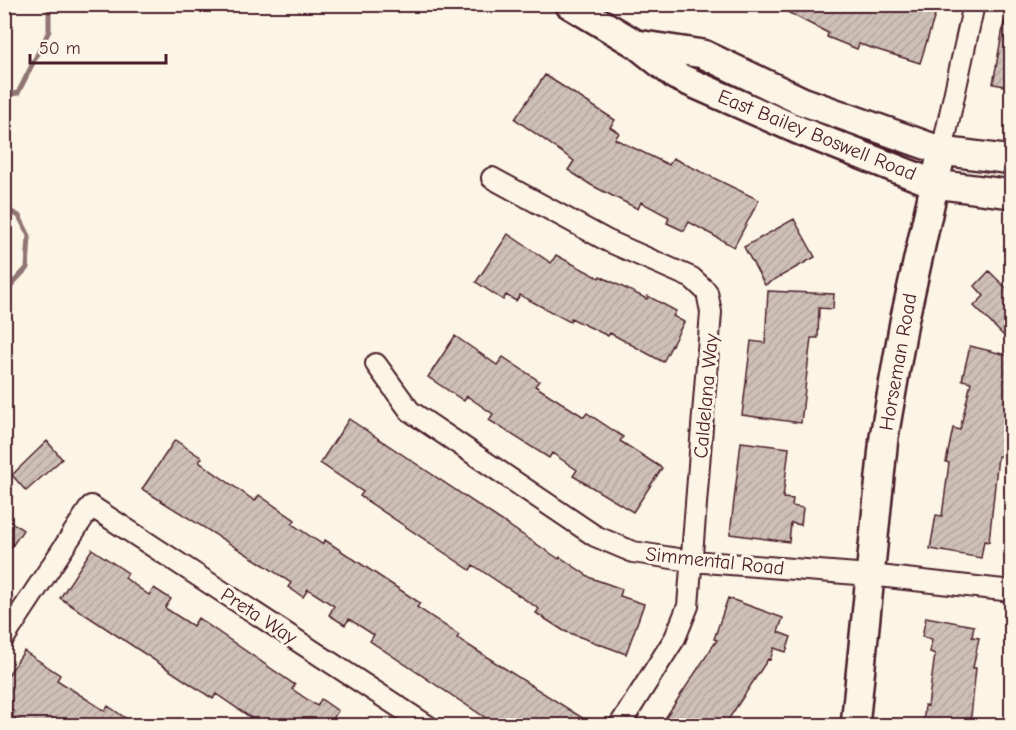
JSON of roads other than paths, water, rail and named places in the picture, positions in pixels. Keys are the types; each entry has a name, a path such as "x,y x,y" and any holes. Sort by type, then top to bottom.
{"street":[{"name":"East Bailey Boswell Road","path":"569,4 636,44 676,76 798,130 935,184 1011,194"},
{"name":"Horseman Road","path":"855,726 884,437 904,322 974,4"},
{"name":"East Bailey Boswell Road","path":"636,44 703,54 802,101 942,151 1011,160"},
{"name":"Caldelana Way","path":"492,178 608,241 692,278 706,292 712,323 688,606 675,638 619,726"},
{"name":"Simmental Road","path":"376,364 410,411 595,536 633,552 691,561 870,575 1011,591"},
{"name":"Preta Way","path":"4,638 91,506 428,726"}],"waterway":[{"path":"4,95 18,93 49,31 49,4"},
{"path":"4,208 19,216 29,236 27,268 12,284 4,303"}]}
